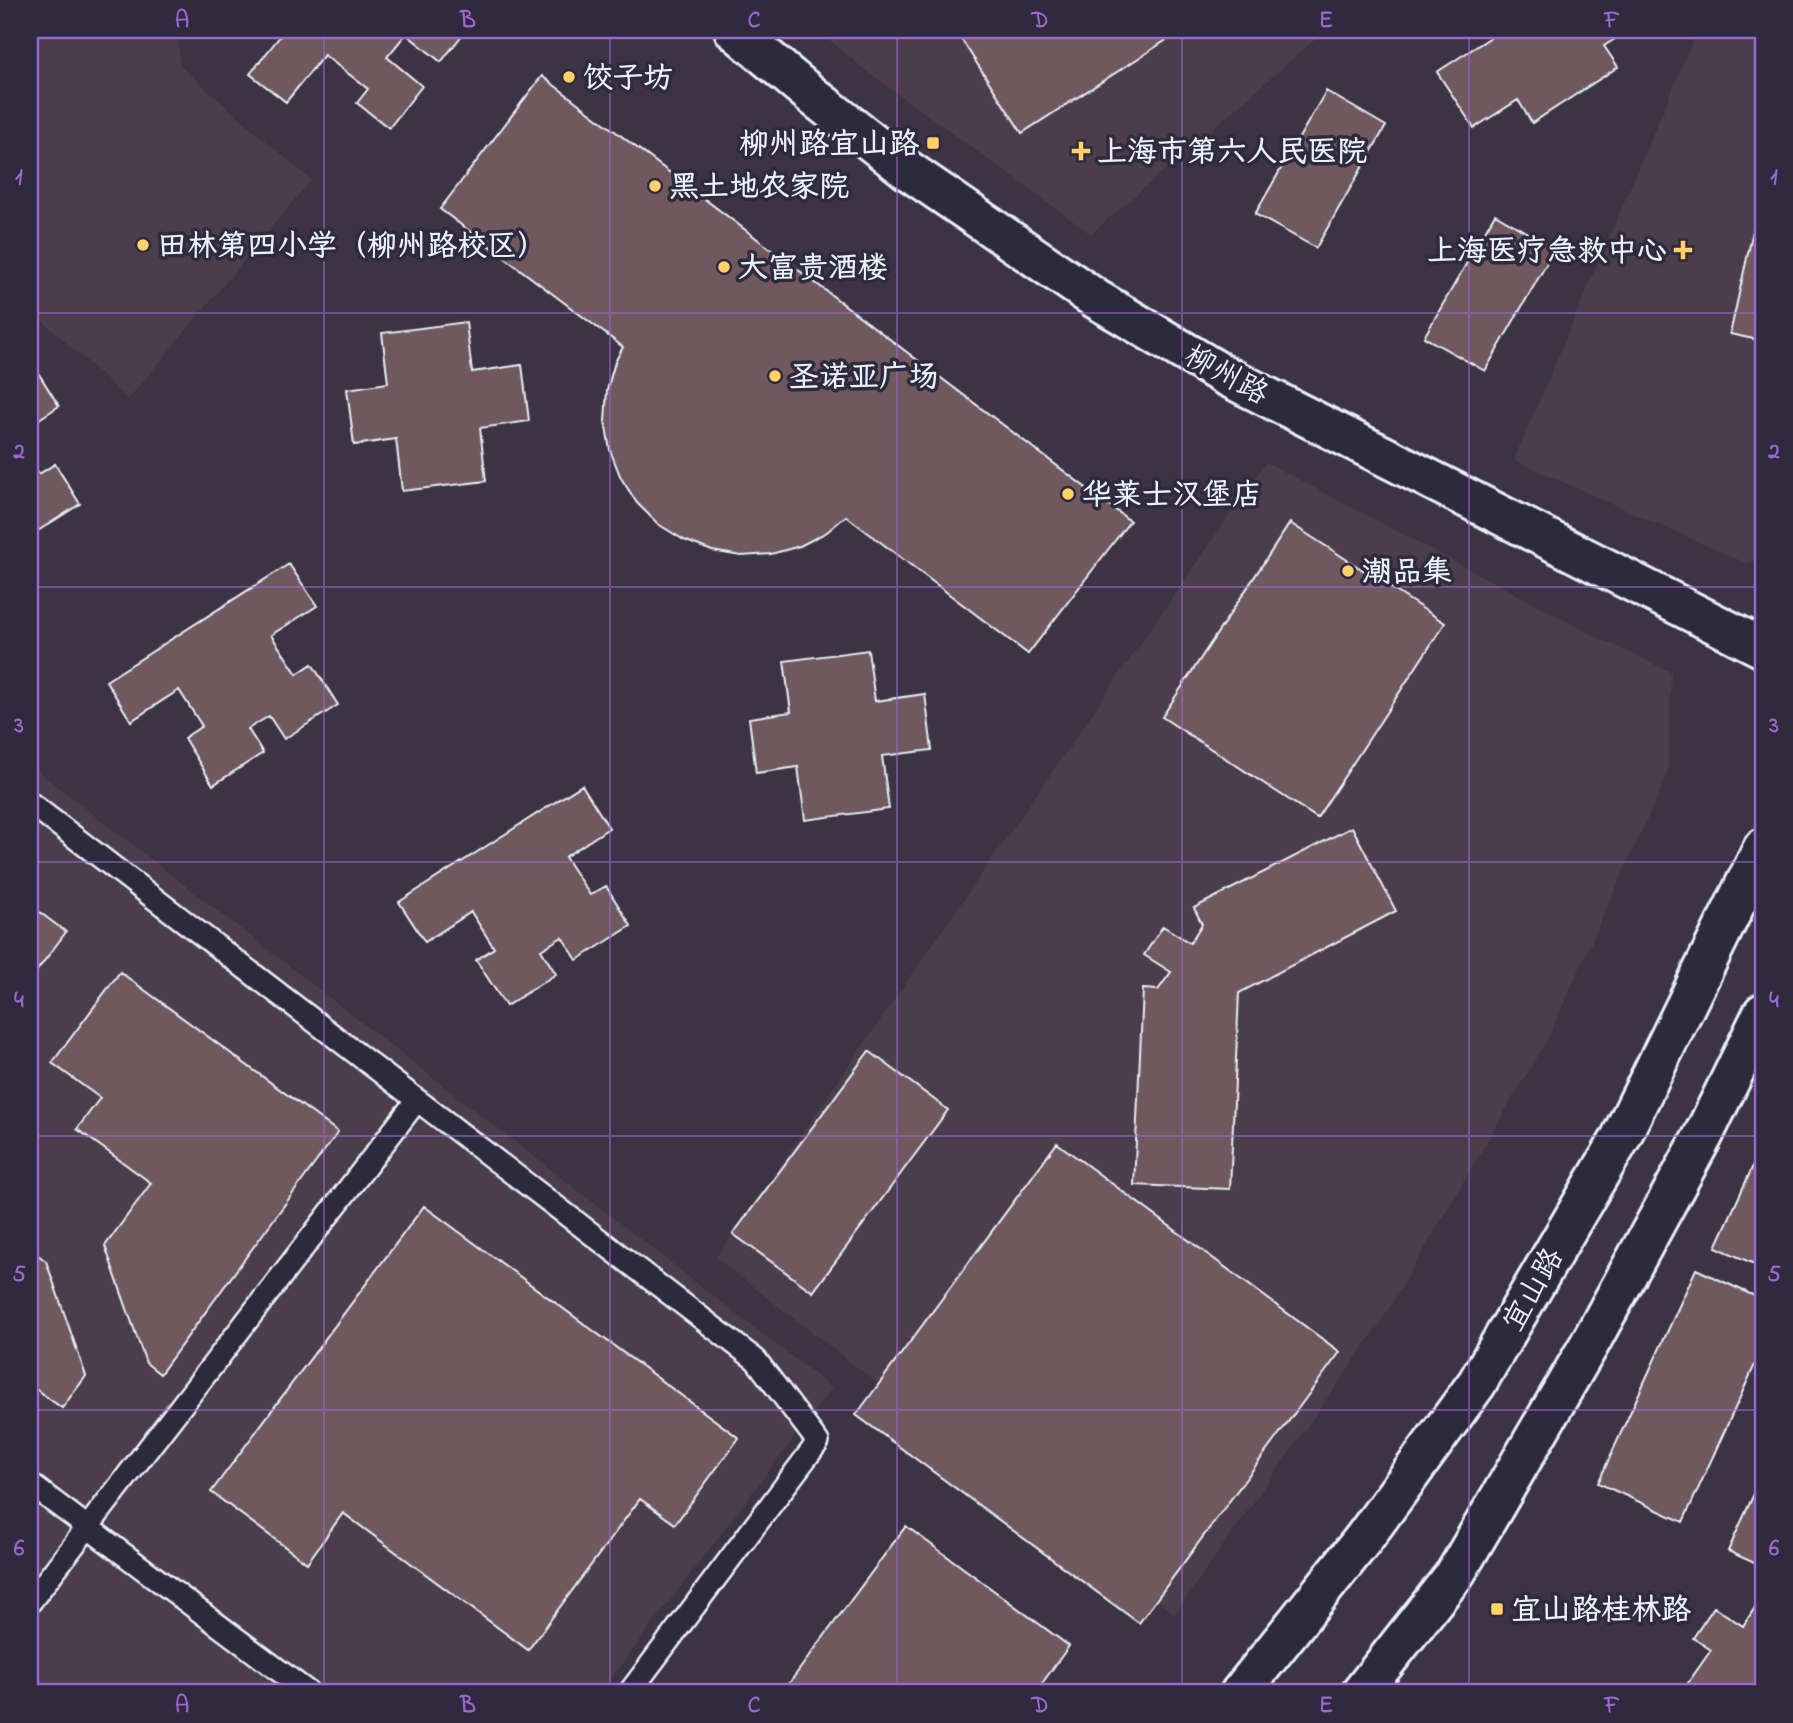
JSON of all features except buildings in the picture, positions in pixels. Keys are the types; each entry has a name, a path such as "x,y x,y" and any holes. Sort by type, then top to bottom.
{"main road":[{"name":"柳州路","path":"734,30 905,169 1096,299 1224,374 1763,648"},
{"name":"宜山路","path":"1240,1693 1364,1538 1477,1383 1620,1139 1763,848"},
{"path":"1361,1693 1455,1574 1595,1334 1703,1136 1763,1013"}],"lane":[{"path":"30,803 756,1360 818,1442 629,1693"},
{"path":"30,1602 417,1100"},
{"path":"30,1484 309,1693"}],"shaded area":[{"name":"田林第四小学（柳州路校区）","path":"30,30 177,30 180,66 311,180 128,400 30,309"},
{"name":"上海市第六人民医院","path":"818,30 1326,30 1091,234 861,67"},
{"name":"上海医疗急救中心","path":"1688,30 1763,30 1763,558 1747,564 1514,460 1693,40"},
{"path":"1266,462 1603,640 1671,672 1668,773 1549,1036 1380,1324 1175,1614 716,1258"},
{"path":"30,765 832,1388 600,1693 30,1693"}],"place":[{"name":"饺子坊","path":"569,77"},
{"name":"柳州路宜山路","path":"933,143"},
{"name":"上海市第六人民医院","path":"1081,151"},
{"name":"黑土地农家院","path":"655,186"},
{"name":"田林第四小学（柳州路校区）","path":"143,245"},
{"name":"上海医疗急救中心","path":"1683,250"},
{"name":"大富贵酒楼","path":"724,267"},
{"name":"圣诺亚广场","path":"775,376"},
{"name":"华莱士汉堡店","path":"1068,494"},
{"name":"潮品集","path":"1348,571"},
{"name":"宜山路桂林路","path":"1497,1609"}]}
